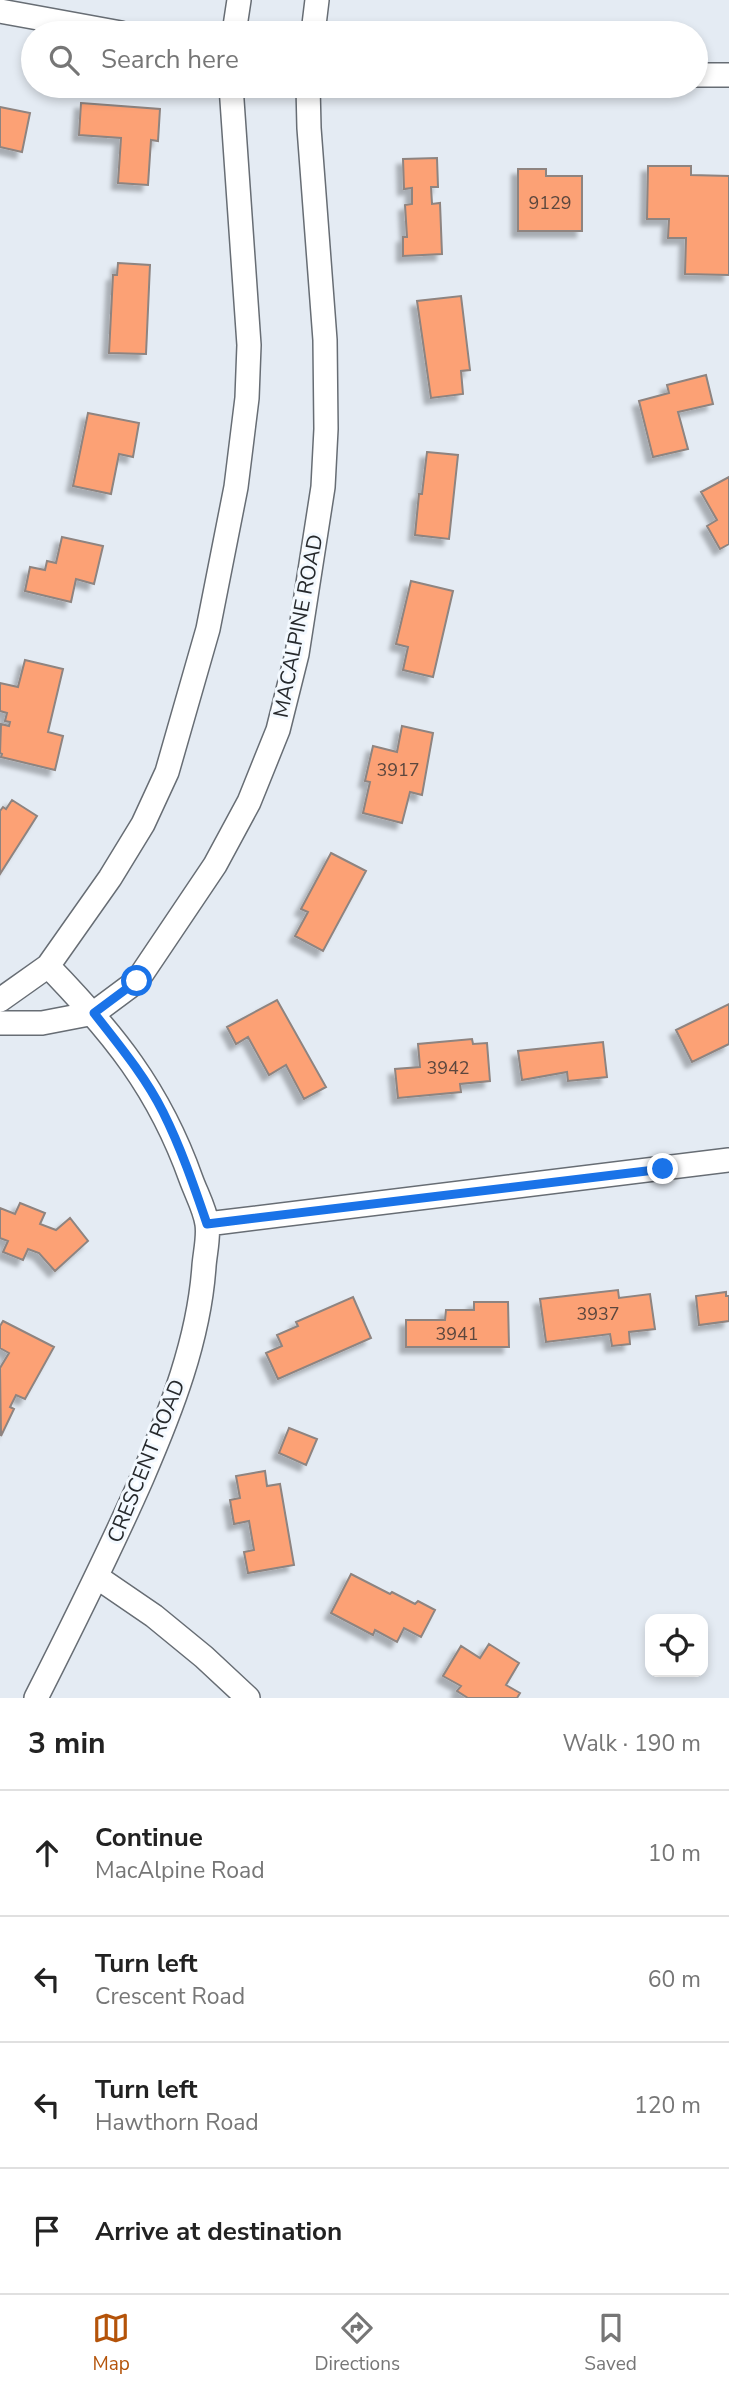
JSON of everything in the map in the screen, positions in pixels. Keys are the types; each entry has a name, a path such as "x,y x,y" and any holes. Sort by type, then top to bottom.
{"street":[{"path":"236,21 239,0"},
{"path":"314,21 317,0"},
{"path":"0,11 55,21"},
{"path":"708,75 729,75"},
{"path":"0,1000 48,966 110,878 143,824 167,772 208,629 236,487 247,398 249,345 232,98"},
{"name":"MACALPINE ROAD","path":"0,1023 42,1023 94,1013 137,981 215,865 248,802 278,730 297,654 323,487 327,411 309,98"},
{"name":"CRESCENT ROAD","path":"36,1698 97,1577 167,1419 190,1348 202,1288 207,1224 183,1156 162,1110 129,1058 94,1013 48,966"},
{"path":"207,1224 729,1160"},
{"path":"97,1577 154,1616 248,1698"}],"building":[{"path":"81,103 160,109 158,141 151,140 148,185 118,183 121,138 79,135"},
{"path":"0,107 30,113 22,152 0,147"},
{"path":"437,158 438,187 431,187 432,204 440,203 442,254 403,256 403,237 407,237 405,205 412,204 412,188 404,189 403,159"},
{"path":"648,166 691,166 691,175 729,176 729,275 685,274 686,238 668,238 669,219 647,219"},
{"path":"518,169 546,169 546,176 582,176 582,231 518,231"},
{"path":"118,263 150,265 146,354 109,353 113,275 117,275"},
{"path":"461,296 470,370 461,371 463,394 431,398 417,301"},
{"path":"706,375 713,404 678,412 688,449 653,457 639,401 669,393 667,385"},
{"path":"88,413 139,423 133,457 119,454 111,494 73,486"},
{"path":"427,452 458,455 449,539 415,535"},
{"path":"729,477 729,544 720,549 707,526 717,520 701,492"},
{"path":"62,537 103,546 94,584 76,579 71,602 25,591 30,567 45,570 47,561 56,563"},
{"path":"411,581 453,591 433,677 403,670 408,647 396,644"},
{"path":"25,660 63,669 48,732 63,736 55,770 1,757 1,724 9,726 10,722 5,721 7,713 0,711 0,683 18,687"},
{"path":"402,726 433,733 422,795 410,792 402,823 363,813 370,782 365,781 373,746 397,752"},
{"path":"12,800 37,816 0,874 0,811 3,807 6,809"},
{"path":"331,853 366,871 323,951 295,936 308,912 301,909"},
{"path":"277,1000 326,1087 304,1099 286,1065 269,1075 248,1037 236,1044 227,1027"},
{"path":"729,1004 729,1044 692,1062 676,1030"},
{"path":"472,1039 473,1044 487,1043 490,1081 460,1084 461,1092 398,1098 395,1069 420,1067 418,1044"},
{"path":"603,1042 607,1077 568,1081 567,1072 522,1080 518,1051"},
{"path":"20,1203 45,1213 40,1224 56,1230 70,1218 88,1241 55,1271 39,1253 28,1249 23,1260 3,1252 8,1241 0,1238 0,1208 15,1214"},
{"path":"618,1290 619,1298 650,1294 655,1329 629,1332 630,1344 612,1346 610,1334 546,1342 540,1299"},
{"path":"726,1292 726,1296 729,1296 729,1321 699,1325 696,1296"},
{"path":"353,1297 371,1338 278,1379 266,1353 282,1346 277,1335 298,1326 296,1322"},
{"path":"474,1302 508,1302 509,1347 406,1347 406,1320 445,1320 446,1310 474,1310"},
{"path":"3,1321 54,1347 25,1399 16,1395 10,1407 14,1409 1,1436 0,1368 9,1353 0,1348 0,1326"},
{"path":"289,1428 317,1439 306,1465 279,1453"},
{"path":"265,1471 267,1486 280,1484 294,1565 248,1573 244,1552 254,1550 249,1521 234,1524 230,1500 240,1498 236,1476"},
{"path":"351,1574 390,1594 392,1592 415,1604 418,1601 435,1610 421,1637 404,1628 397,1642 375,1630 373,1635 331,1613"},
{"path":"489,1644 519,1663 506,1685 520,1693 517,1698 468,1698 457,1691 461,1686 443,1676 461,1646 480,1658"}],"route":[{"path":"137,981 94,1013 129,1058 162,1110 183,1156 207,1224 663,1169"}]}
